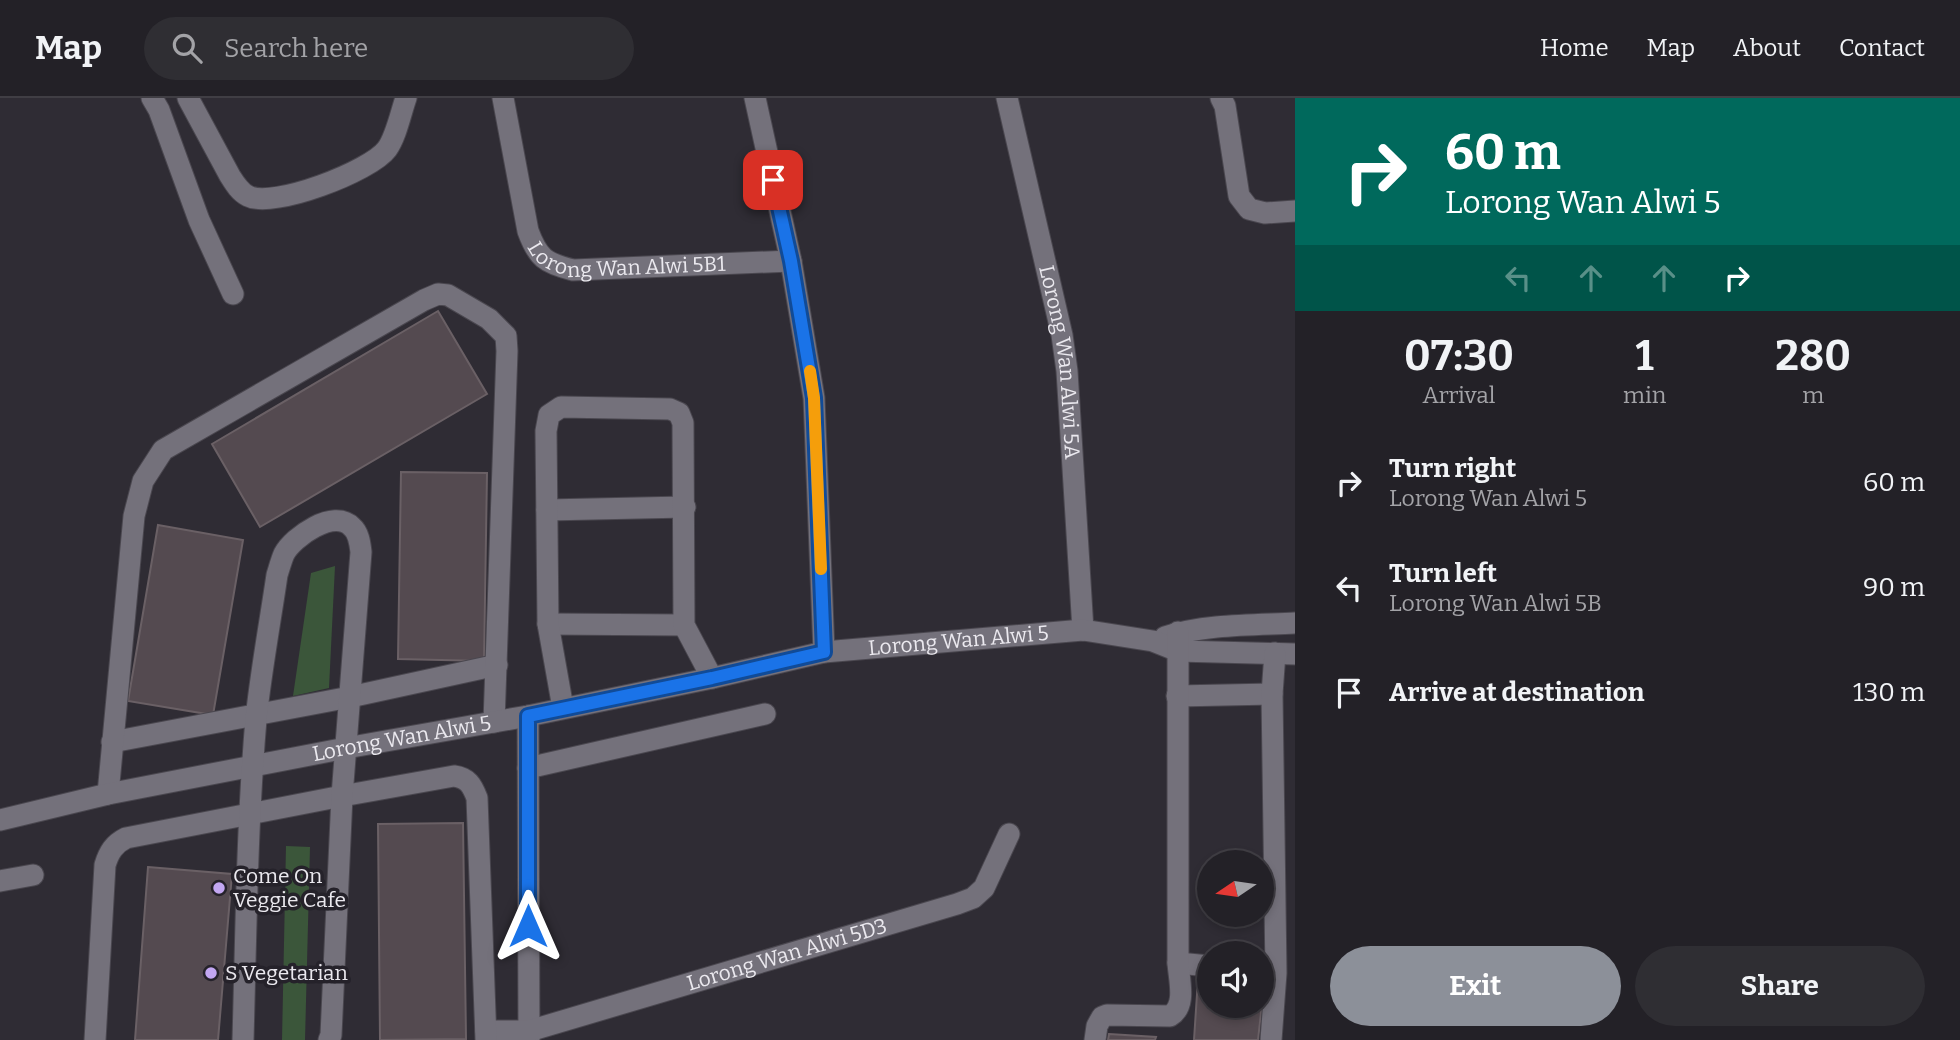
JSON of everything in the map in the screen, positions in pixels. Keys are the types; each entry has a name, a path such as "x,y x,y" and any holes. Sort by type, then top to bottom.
{"street":[{"path":"152,98 159,110 199,220 233,294"},
{"path":"188,98 238,188 248,196 262,200 280,198 335,181 387,150 406,98"},
{"name":"Lorong Wan Alwi 5B1","path":"503,98 528,231 535,251 555,265 573,270 791,261"},
{"path":"755,98 791,261 814,398 824,652"},
{"name":"Lorong Wan Alwi 5A","path":"1007,98 1068,371 1083,630"},
{"path":"1222,98 1239,196 1249,209 1265,212 1295,211"},
{"path":"108,794 134,516 143,481 163,450 424,299 438,294 448,295 489,319 506,336 494,722"},
{"path":"563,708 548,624 546,431 550,415 561,407 670,409 679,413 683,423 685,507 684,625 712,678"},
{"path":"547,510 685,507"},
{"path":"243,1040 249,814 257,715 277,575 284,554 297,538 313,527 332,521 344,521 353,527 361,552 342,796 329,1040"},
{"name":"Lorong Wan Alwi 5","path":"1178,642 1225,627 1295,623"},
{"path":"548,624 684,625"},
{"name":"Lorong Wan Alwi 5","path":"0,820 108,794 528,716 824,652 1083,630 1153,641 1285,654"},
{"path":"1095,1040 1097,1026 1102,1017 1107,1015 1163,1016 1175,1013 1180,1006 1178,642"},
{"path":"1271,1040 1278,974 1272,694 1285,654"},
{"path":"112,742 497,666"},
{"path":"1177,696 1272,694"},
{"path":"528,768 765,714"},
{"path":"528,716 529,1035"},
{"path":"96,1040 105,865 118,842 126,838 454,776 469,782 477,798 486,1036"},
{"name":"Lorong Wan Alwi 5D3","path":"486,1036 529,1035 973,898 984,888 1009,834"},
{"path":"0,881 33,875"},
{"path":"1178,963 1197,965"}],"green space":[{"path":"335,566 329,688 293,696 311,573"},
{"path":"286,846 310,847 305,1040 282,1040"}],"building":[{"path":"438,311 487,394 260,527 212,444"},
{"path":"401,472 487,473 484,661 398,659"},
{"path":"158,525 243,540 213,715 128,701"},
{"path":"463,823 466,1039 380,1040 378,824"},
{"path":"148,867 232,874 218,1040 135,1040"},
{"path":"1197,994 1197,1018 1261,1018 1258,1040 1194,1040"},
{"path":"1109,1034 1156,1037 1155,1040 1108,1040"}],"slow traffic":[{"path":"810,371 814,398 821,569"}],"place":[{"name":"Come On Veggie Cafe","path":"219,888"},
{"name":"S Vegetarian","path":"211,973"}],"route":[{"path":"528,926 528,716 824,652 814,398 791,261 773,180"}]}
